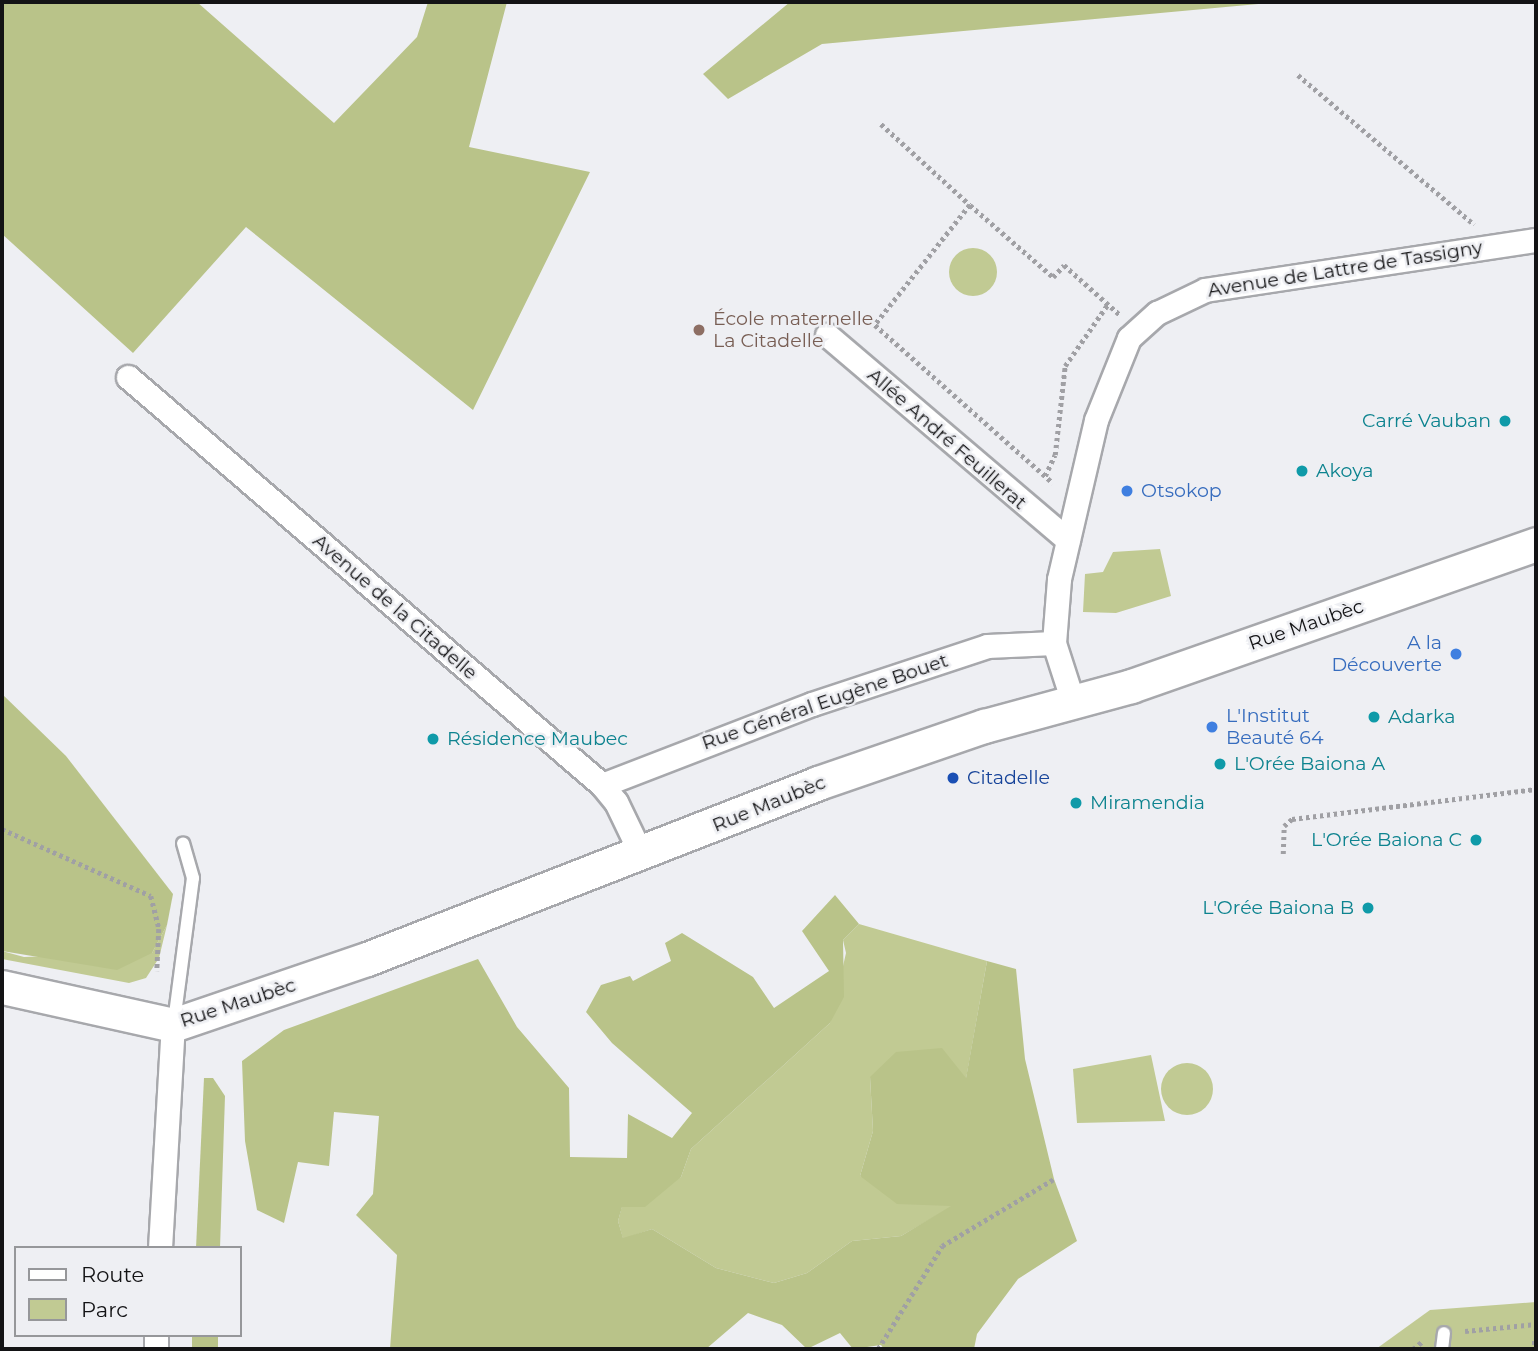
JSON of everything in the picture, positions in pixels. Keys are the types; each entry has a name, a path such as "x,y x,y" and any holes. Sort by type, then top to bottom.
{"main road":[{"name":"Rue Maubèc","path":"2,987 173,1025 367,959 641,855 818,783 984,726 1074,705 1536,544"}],"street":[{"name":"Avenue de Lattre de Tassigny","path":"1074,705 1054,643 1059,579 1096,420 1129,338 1157,313 1205,290 1536,240"},
{"name":"Allée André Feuillerat","path":"827,335 1068,540"},
{"name":"Avenue de la Citadelle","path":"128,377 602,785 616,802 641,855"},
{"name":"Rue Général Eugène Bouet","path":"602,785 806,706 986,646 1054,643"},
{"path":"160,1246 173,1025"}],"lane":[{"path":"173,1025 193,878 183,843"},
{"path":"1442,1349 1444,1333"}],"path":[{"path":"1298,75 1477,227 1479,248"},
{"path":"881,124 1054,277 1065,265 1138,330"},
{"path":"970,205 875,325 1053,484"},
{"path":"1045,477 1055,456 1065,366 1108,304"},
{"path":"1283,854 1284,826 1292,819 1536,789"},
{"path":"2,829 151,896 159,929 157,983"},
{"path":"878,1349 942,1246 1054,1179"},
{"path":"1444,1333 1536,1324"}],"green space":[{"path":"2,2 197,2 334,123 417,37 428,2 507,2 469,147 590,172 473,410 246,227 133,353 2,234"},
{"path":"790,2 1279,2 822,44 728,99 703,74"},
{"path":"973,248 982,249 990,255 996,263 996,281 990,289 982,295 973,296 964,295 956,289 950,281 949,272 950,263 956,255 964,249"},
{"path":"1160,549 1171,596 1116,613 1083,612 1085,574 1103,572 1113,552"},
{"path":"2,694 66,756 173,894 167,925 152,953 117,970 2,951"},
{"path":"835,895 859,924 843,940 844,997 830,1023 691,1149 681,1177 645,1207 622,1207 618,1221 623,1238 652,1229 716,1268 774,1283 807,1273 852,1241 901,1236 951,1206 897,1204 860,1176 873,1131 870,1077 896,1052 942,1048 966,1078 987,961 1016,969 1025,1059 1054,1179 1077,1241 1018,1279 977,1334 974,1349 884,1349 881,1345 853,1349 840,1333 807,1349 782,1325 748,1313 706,1349 390,1349 397,1255 356,1215 373,1194 379,1116 334,1112 329,1166 298,1162 284,1223 257,1210 245,1141 242,1061 284,1030 478,959 517,1027 569,1088 570,1157 627,1158 628,1114 672,1138 692,1113 612,1043 586,1012 601,985 630,976 633,981 671,961 665,943 682,933 753,977 774,1008 829,971 802,931"},
{"path":"859,924 987,961 966,1079 870,1077 873,1131 860,1176 953,1206 901,1236 852,1241 807,1273 774,1283 716,1268 652,1229 623,1239 618,1221 622,1206 681,1177 691,1149 830,1023 846,953 843,940"},
{"path":"167,925 159,958 146,978 129,983 2,959 2,951 24,957 152,953"},
{"path":"1151,1055 1165,1121 1077,1123 1073,1069"},
{"path":"1187,1063 1197,1065 1205,1071 1211,1079 1211,1099 1205,1107 1197,1113 1187,1115 1177,1113 1169,1107 1163,1099 1161,1089 1163,1079 1169,1071 1177,1065"},
{"path":"204,1078 213,1078 225,1096 220,1246 196,1246"},
{"path":"1536,1302 1536,1349 1376,1349 1430,1310"},
{"path":"192,1337 218,1337 218,1349 192,1349"}],"place":[{"name":"École maternelle La Citadelle","path":"699,330"},
{"name":"Carré Vauban","path":"1505,421"},
{"name":"Akoya","path":"1302,471"},
{"name":"Otsokop","path":"1127,491"},
{"name":"A la Découverte","path":"1456,654"},
{"name":"Adarka","path":"1374,717"},
{"name":"L'Institut Beauté 64","path":"1212,727"},
{"name":"Résidence Maubec","path":"433,739"},
{"name":"L'Orée Baiona A","path":"1220,764"},
{"name":"Citadelle","path":"953,778"},
{"name":"Miramendia","path":"1076,803"},
{"name":"L'Orée Baiona C","path":"1476,840"},
{"name":"L'Orée Baiona B","path":"1368,908"}]}
